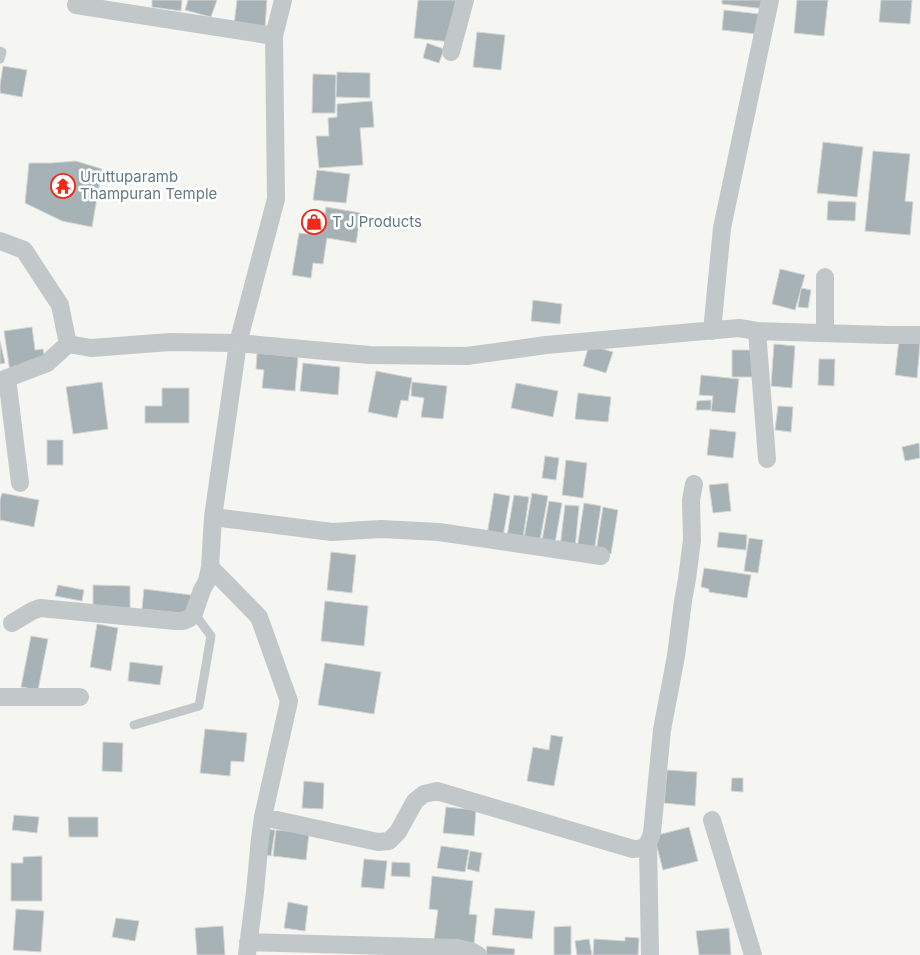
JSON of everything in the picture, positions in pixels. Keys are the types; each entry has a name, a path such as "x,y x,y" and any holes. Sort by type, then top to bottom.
{"street":[{"path":"12,623 40,608 176,622 190,618 194,612 207,581 210,568 213,517 238,343 276,199 274,36 283,0"},
{"path":"451,52 465,0"},
{"path":"712,331 722,228 770,0"},
{"path":"76,5 274,36"},
{"path":"0,241 24,250 60,305 68,344"},
{"path":"825,277 825,332"},
{"path":"68,344 91,348 170,342 238,343 369,354 467,356 546,345 739,328 757,331 920,335"},
{"path":"757,331 767,459"},
{"path":"20,483 4,380 47,363 68,344"},
{"path":"650,955 648,844 652,833 662,730 676,656 692,540 691,500 694,484"},
{"path":"213,517 332,532 381,529 439,532 601,556"},
{"path":"210,568 259,617 289,701 263,817 248,948 456,948 471,950 478,955"},
{"path":"0,697 80,697"},
{"path":"263,817 378,842 389,841 398,832 415,801 424,794 437,791 632,849 641,849 648,844"},
{"path":"712,820 753,955"}],"lane":[{"path":"0,51 2,52 0,59"},
{"path":"134,725 199,706 211,636 194,612"}],"building":[{"path":"152,0 182,0 181,11 152,7"},
{"path":"188,0 217,0 211,17 185,10"},
{"path":"237,0 267,0 265,28 234,25"},
{"path":"418,0 456,0 451,42 414,38"},
{"path":"722,0 777,0 775,10 722,4"},
{"path":"797,0 828,0 824,36 794,33"},
{"path":"881,0 912,0 910,24 879,22"},
{"path":"724,10 759,14 756,34 722,30"},
{"path":"477,32 505,35 501,70 473,67"},
{"path":"427,43 444,49 439,63 423,58"},
{"path":"3,66 27,70 22,97 0,93"},
{"path":"337,72 370,73 370,98 336,97"},
{"path":"313,74 336,75 335,113 312,113"},
{"path":"372,101 374,127 360,128 363,165 319,168 316,136 329,136 328,118 337,117 337,104"},
{"path":"823,142 863,147 857,197 817,193"},
{"path":"873,151 910,154 905,201 913,202 910,235 865,231"},
{"name":"Uruttuparamb Thampuran Temple","path":"76,161 102,169 92,227 62,221 25,203 29,163"},
{"path":"317,170 350,174 346,203 313,200"},
{"path":"828,201 856,202 855,221 827,220"},
{"path":"326,207 361,213 356,243 327,238 323,264 313,263 311,278 292,275 299,233 308,234 311,218 324,220"},
{"path":"780,269 805,275 795,310 772,304"},
{"path":"801,288 811,290 808,308 798,307"},
{"path":"533,300 562,304 560,324 531,321"},
{"path":"32,327 35,350 43,349 46,366 10,372 4,331"},
{"path":"899,340 920,343 917,378 895,375"},
{"path":"0,341 5,363 0,364"},
{"path":"774,344 795,346 792,388 771,386"},
{"path":"589,345 613,352 606,373 583,366"},
{"path":"732,350 756,350 756,377 732,377"},
{"path":"257,353 298,357 295,391 262,388 264,370 256,369"},
{"path":"819,359 835,359 834,386 818,385"},
{"path":"303,363 340,367 338,395 300,391"},
{"path":"376,371 412,378 408,401 401,400 397,418 368,412"},
{"path":"701,375 739,379 735,413 711,411 713,396 699,395"},
{"path":"102,382 108,429 73,434 66,387"},
{"path":"412,382 447,386 443,419 421,417 424,398 411,396"},
{"path":"516,383 558,391 553,417 511,408"},
{"path":"162,388 189,388 189,423 145,423 145,406 162,406"},
{"path":"578,393 611,397 608,422 575,419"},
{"path":"711,400 711,410 696,410 697,401"},
{"path":"778,406 793,407 791,432 775,430"},
{"path":"710,429 736,432 733,458 707,455"},
{"path":"47,440 63,440 63,465 47,465"},
{"path":"919,443 920,458 905,461 902,447"},
{"path":"545,456 559,458 556,480 542,478"},
{"path":"566,460 587,463 583,498 562,495"},
{"path":"728,483 731,511 713,513 709,485"},
{"path":"2,493 39,500 34,527 0,520"},
{"path":"494,493 510,496 503,537 487,535"},
{"path":"532,493 548,496 540,540 524,538"},
{"path":"514,495 529,497 523,538 507,536"},
{"path":"549,501 562,503 555,543 542,541"},
{"path":"584,503 601,506 594,552 577,549"},
{"path":"565,505 579,506 575,549 560,547"},
{"path":"603,507 618,510 611,554 596,552"},
{"path":"719,532 747,535 746,550 717,547"},
{"path":"749,538 763,540 758,573 744,571"},
{"path":"331,552 356,555 352,593 327,590"},
{"path":"704,568 751,575 747,598 709,592 709,589 701,587"},
{"path":"58,585 84,590 82,601 55,596"},
{"path":"93,585 130,586 130,608 93,607"},
{"path":"144,589 191,595 189,614 142,609"},
{"path":"325,601 368,606 364,646 321,641"},
{"path":"97,624 118,628 111,671 90,667"},
{"path":"31,636 48,639 38,690 21,687"},
{"path":"130,662 163,666 160,685 128,681"},
{"path":"325,663 381,672 374,714 318,705"},
{"path":"205,729 247,733 244,762 231,761 230,776 200,773"},
{"path":"551,735 563,737 554,786 527,781 533,747 549,750"},
{"path":"103,742 123,743 122,772 102,771"},
{"path":"667,770 697,772 695,806 664,803"},
{"path":"732,778 743,778 743,792 731,791"},
{"path":"304,781 324,783 323,809 302,808"},
{"path":"446,807 476,810 474,836 443,833"},
{"path":"14,815 39,817 37,833 12,830"},
{"path":"68,817 98,817 98,837 69,837"},
{"path":"689,827 698,861 663,870 654,836"},
{"path":"264,829 275,830 271,856 259,854"},
{"path":"276,830 309,833 306,860 273,856"},
{"path":"441,846 469,850 465,872 437,868"},
{"path":"470,851 482,853 479,872 467,869"},
{"path":"42,856 42,901 11,901 11,863 23,863 23,857"},
{"path":"364,859 387,861 384,889 361,887"},
{"path":"392,862 410,863 410,877 391,876"},
{"path":"432,876 473,881 469,914 477,915 474,944 434,940 438,910 429,909"},
{"path":"288,902 308,906 305,931 284,928"},
{"path":"495,908 535,911 532,939 492,935"},
{"path":"16,909 44,911 41,952 13,950"},
{"path":"116,918 139,921 135,941 112,937"},
{"path":"223,926 225,955 197,955 195,928"},
{"path":"571,926 571,955 554,955 554,927"},
{"path":"729,928 731,955 699,955 696,931"},
{"path":"625,937 639,938 638,955 593,955 594,939 625,941"},
{"path":"589,939 592,955 577,955 575,941"},
{"path":"487,946 515,949 514,955 486,955"}],"place":[{"name":"Uruttuparamb Thampuran Temple","path":"63,186"},
{"name":"T J Products","path":"314,222"}]}
